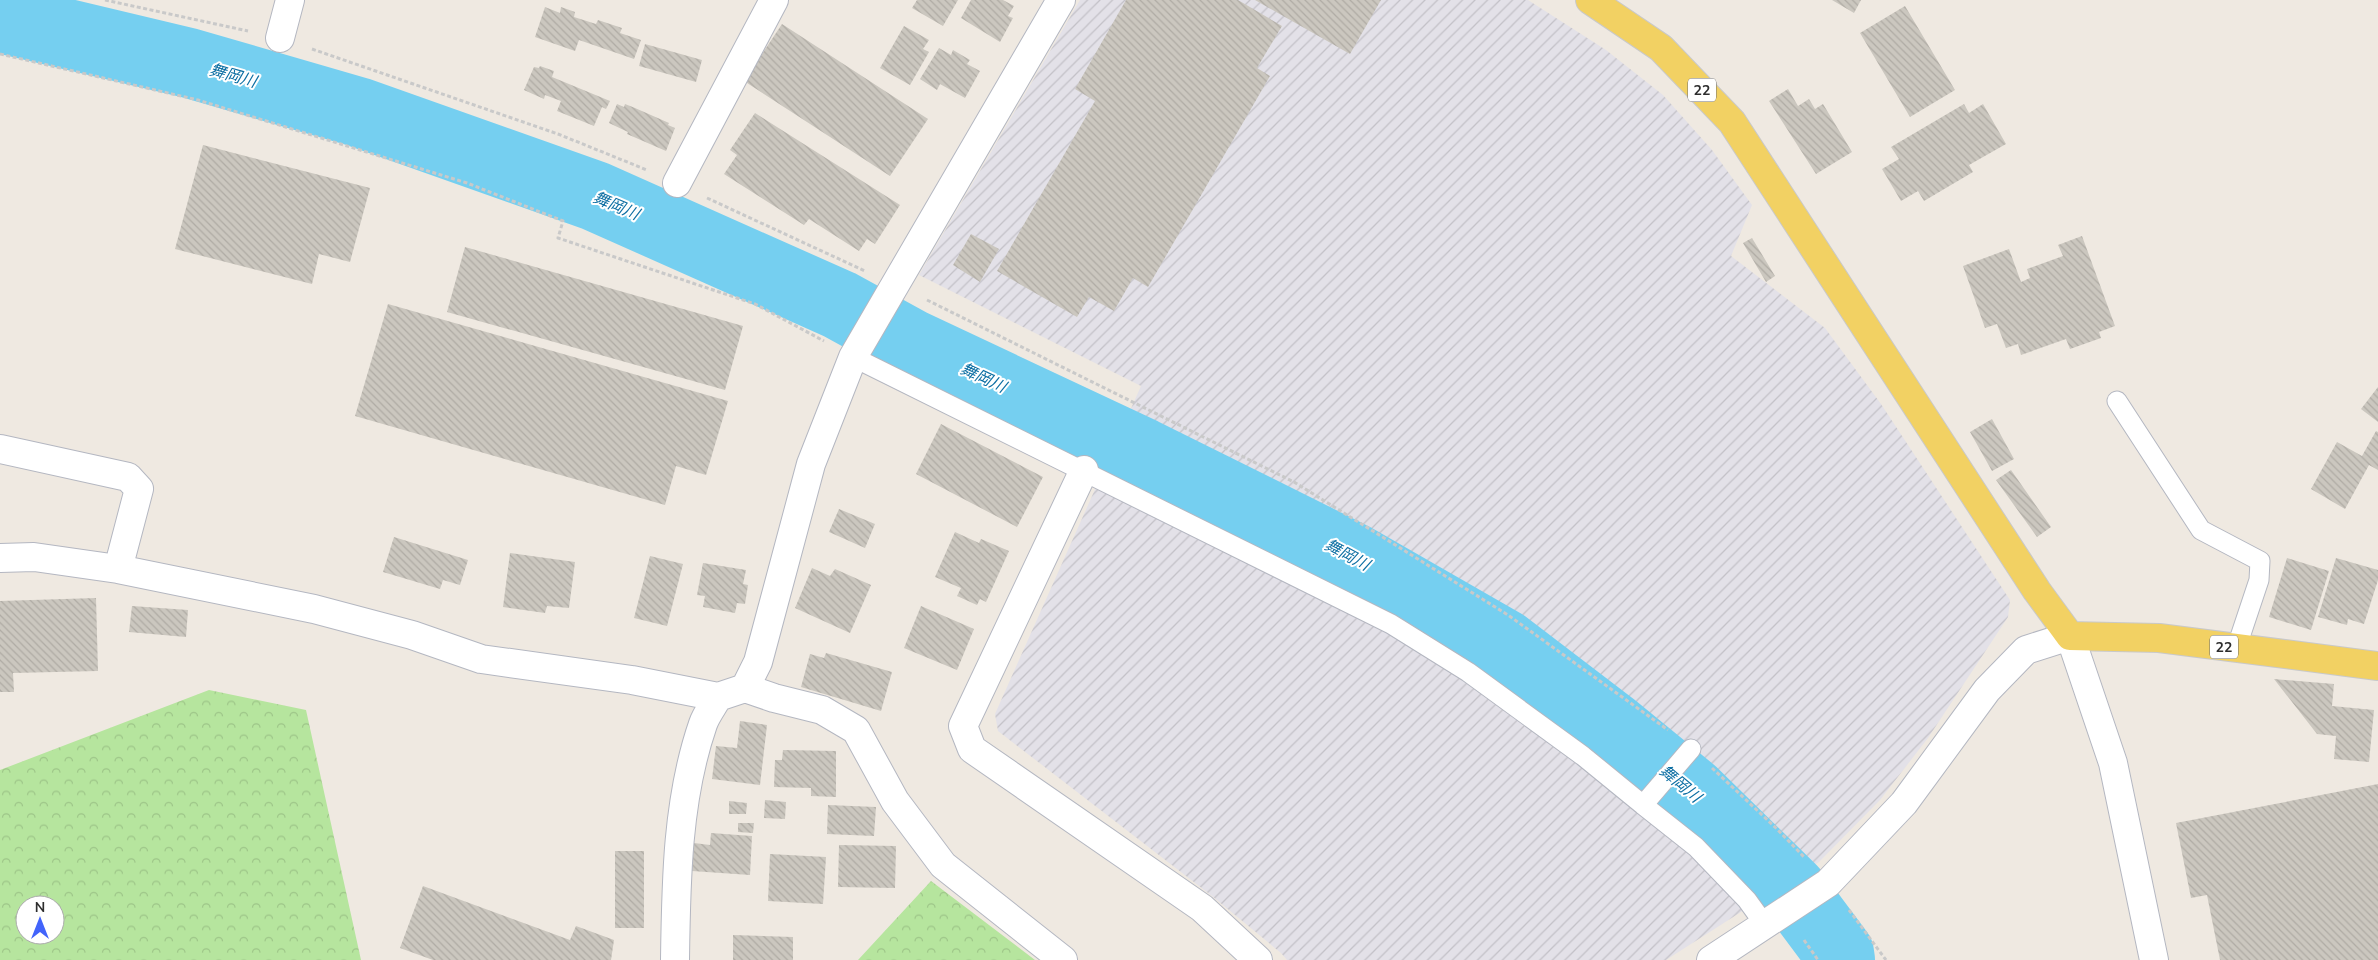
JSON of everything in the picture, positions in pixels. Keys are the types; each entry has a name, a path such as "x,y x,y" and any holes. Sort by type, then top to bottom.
{"main road":[{"name":"22","path":"1590,0 1661,48 1732,122 2037,591 2070,636 2159,638 2378,666"}],"street":[{"path":"280,38 290,0"},
{"path":"677,183 774,0"},
{"path":"745,688 758,662 811,464 856,350 1062,0"},
{"path":"0,450 128,477 139,489 118,569"},
{"path":"1084,470 963,726 972,749 1202,908 1258,960"},
{"path":"0,558 34,557 118,569 314,609 412,635 482,659 632,680 718,697 745,688 774,698 822,710 856,730 895,801 943,866 1063,960"},
{"path":"1711,960 1828,883 1904,803 1987,690 2026,650 2070,636 2113,763 2154,960"},
{"path":"675,960 676,876 689,774 703,723 718,697"}],"lane":[{"path":"856,350 1084,470 1391,624 1468,672 1583,756 1652,795 1696,847 1747,900 1765,925"},
{"path":"2117,401 2201,530 2260,561 2259,580 2236,649"},
{"path":"1652,795 1690,750"}],"path":[{"path":"105,0 280,38 558,134 677,183 759,223 889,293 1294,482 1508,615 1642,709 1776,828 1828,883"},
{"path":"0,54 198,100 467,183 564,221 558,238 755,304 856,350"},
{"path":"1848,908 1886,960"}],"shaded area":[{"path":"1080,0 1528,0 1606,50 1663,95 1712,150 1752,205 1731,256 1825,328 1881,404 2010,600 2008,617 1928,738 1880,800 1819,862 1666,960 1287,960 1212,896 998,731 995,714 1141,386 919,275"}],"green space":[{"path":"209,690 306,710 361,960 0,960 0,770"},
{"path":"931,881 1035,960 858,960"}],"building":[{"path":"917,0 958,0 943,26 912,8"},
{"path":"971,0 1003,0 1014,6 1008,16 1013,18 1000,42 961,18"},
{"path":"1126,0 1238,0 1282,26 1257,68 1270,76 1148,287 1133,278 1114,311 1089,297 1077,317 997,271 1095,101 1075,89"},
{"path":"1255,0 1381,0 1350,54"},
{"path":"1832,0 1861,0 1854,13"},
{"path":"1905,6 1955,90 1910,117 1860,33"},
{"path":"545,7 560,13 561,7 575,12 574,17 596,24 598,20 622,28 620,33 641,40 634,59 579,40 575,51 535,37"},
{"path":"782,24 928,119 890,176 744,81"},
{"path":"904,26 929,40 923,49 929,52 910,85 880,68"},
{"path":"645,44 702,60 696,82 639,66"},
{"path":"939,48 951,55 953,50 970,60 967,64 980,71 965,98 940,84 937,90 920,79"},
{"path":"540,66 554,71 552,77 610,101 606,109 602,107 594,126 557,111 561,101 545,95 544,99 524,90 534,67 539,68"},
{"path":"1788,89 1798,106 1809,99 1815,109 1823,104 1852,152 1816,174 1769,101"},
{"path":"617,104 624,107 625,104 635,108 669,123 668,125 675,128 666,151 627,134 628,132 609,123"},
{"path":"1964,104 1969,113 1983,104 2006,144 1969,165 1973,172 1924,201 1918,191 1901,201 1882,169 1899,159 1891,147"},
{"path":"755,113 900,205 875,244 867,239 859,251 809,219 804,225 724,174 737,155 730,150"},
{"path":"203,145 370,188 350,262 319,254 312,284 175,249"},
{"path":"971,234 999,249 980,282 953,265"},
{"path":"2082,236 2115,326 2099,332 2101,338 2070,349 2066,339 2021,355 2018,344 2006,348 1997,324 1985,328 1963,266 2009,249 2021,282 2030,278 2027,269 2063,256 2058,245"},
{"path":"1752,238 1775,276 1766,282 1743,243"},
{"path":"465,247 743,326 725,390 447,312"},
{"path":"388,304 728,401 706,475 676,466 665,505 355,416"},
{"path":"2378,387 2378,422 2361,409"},
{"path":"1992,419 2014,459 1992,471 1970,432"},
{"path":"941,424 1043,477 1017,527 916,474"},
{"path":"2376,431 2378,432 2378,470 2369,465 2345,509 2311,489 2337,442 2362,456"},
{"path":"2011,470 2051,527 2037,537 1996,480"},
{"path":"839,509 875,524 865,548 829,532"},
{"path":"955,532 979,543 981,539 1009,551 986,602 980,599 977,605 957,596 961,588 935,577"},
{"path":"394,537 468,560 460,585 443,580 440,589 383,572"},
{"path":"510,553 575,562 569,608 547,606 545,613 503,607"},
{"path":"650,556 683,564 667,626 634,618"},
{"path":"2287,558 2329,571 2311,630 2269,617"},
{"path":"2336,558 2378,570 2378,580 2364,624 2348,619 2347,625 2318,617"},
{"path":"703,563 746,570 743,584 748,585 745,604 737,603 735,613 703,607 705,596 697,595"},
{"path":"812,568 830,576 835,569 871,585 850,633 795,608"},
{"path":"96,598 98,671 13,673 14,692 0,692 0,601"},
{"path":"132,606 188,610 186,637 129,632"},
{"path":"921,606 974,629 957,670 904,648"},
{"path":"826,653 892,672 881,711 801,687 810,654 824,658"},
{"path":"2274,679 2334,684 2332,706 2374,710 2369,762 2334,759 2336,736 2317,734"},
{"path":"740,721 767,725 760,785 712,779 716,746 737,748"},
{"path":"783,750 836,751 836,797 811,796 811,788 774,787 775,760 782,760"},
{"path":"2378,784 2378,960 2220,960 2207,895 2191,898 2176,823"},
{"path":"765,800 786,802 785,819 764,818"},
{"path":"729,801 747,803 746,814 729,814"},
{"path":"828,805 876,807 874,836 827,834"},
{"path":"738,823 754,823 753,833 738,832"},
{"path":"711,833 752,836 750,875 692,871 694,843 710,845"},
{"path":"839,845 896,846 895,888 838,887"},
{"path":"615,851 644,851 644,928 615,928"},
{"path":"770,854 826,857 823,904 768,901"},
{"path":"423,886 570,940 576,926 614,940 611,960 433,960 400,948"},
{"path":"733,935 793,937 793,960 733,960"}],"waterway":[{"name":"舞岡川","path":"0,18 189,63 358,112 595,196 840,305 911,344 1143,453 1354,558 1504,644 1614,728 1692,792 1792,890 1839,953 1840,960"}]}
